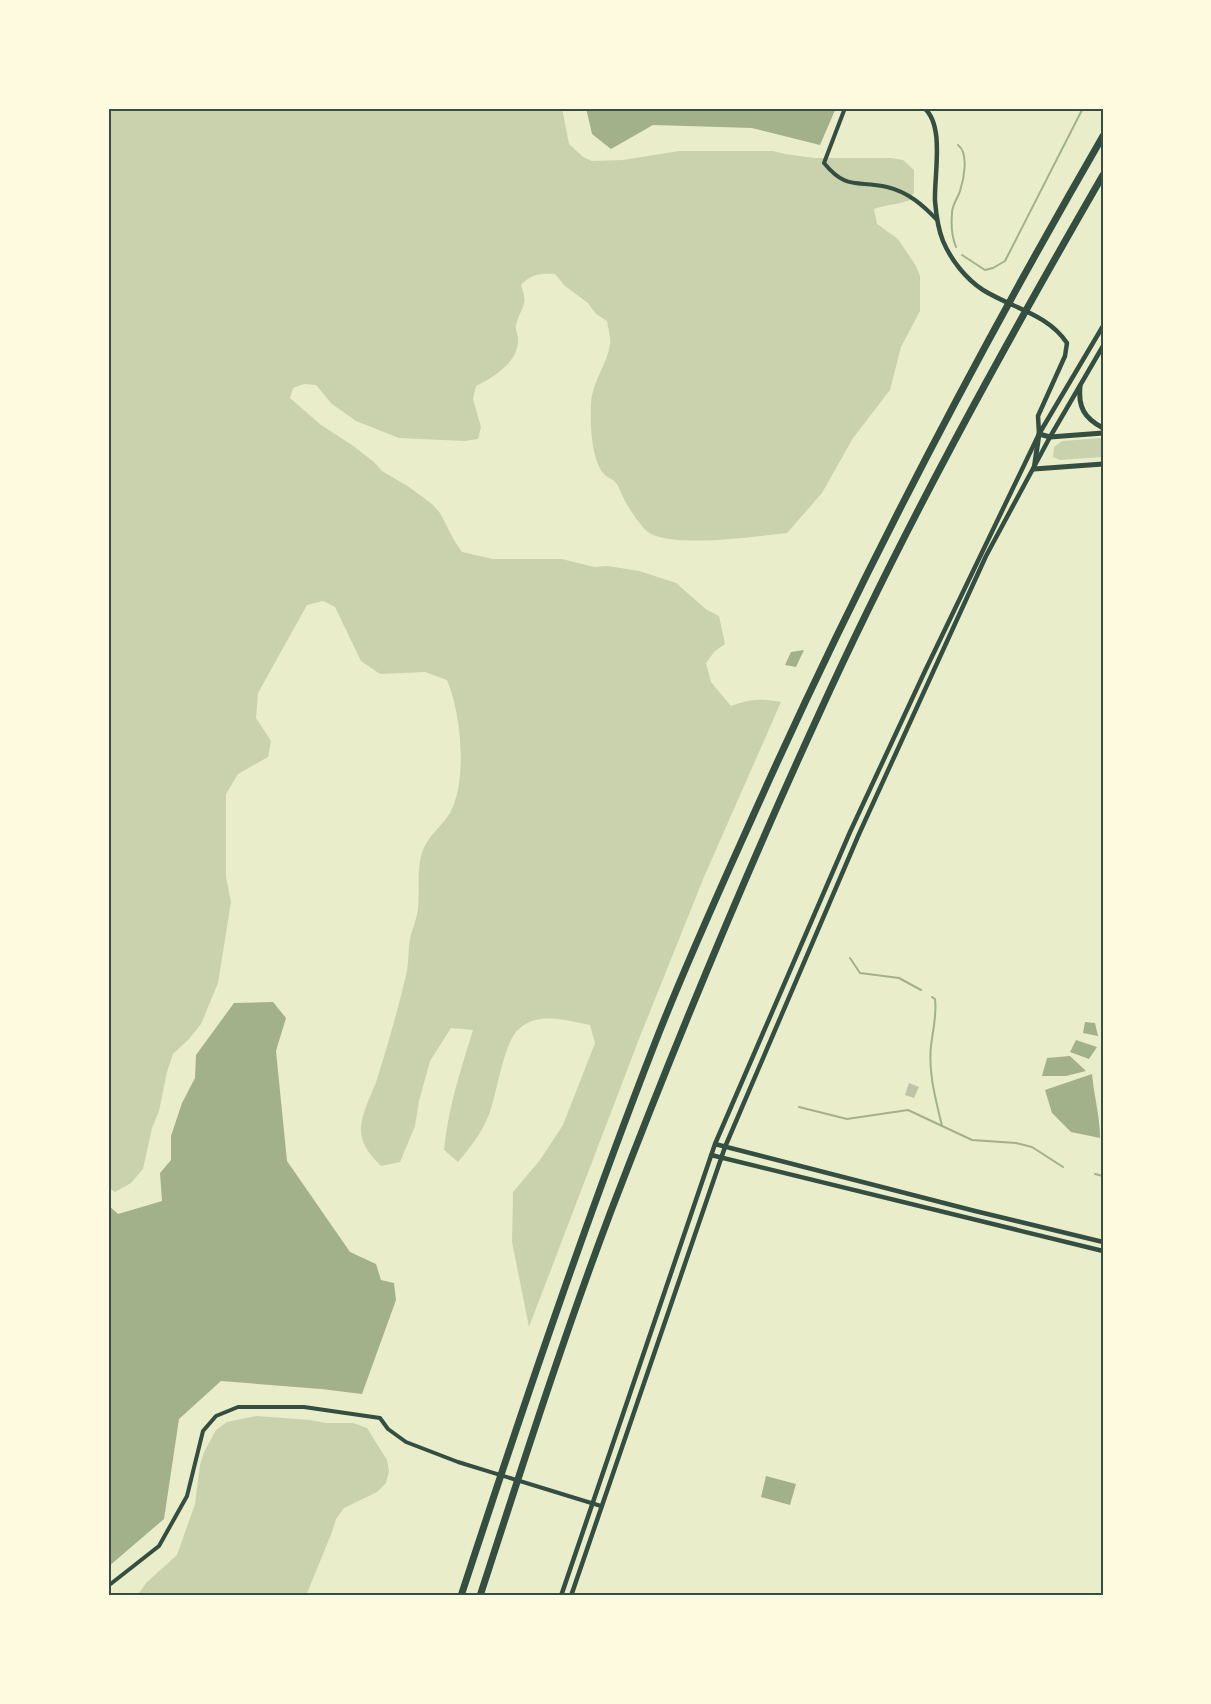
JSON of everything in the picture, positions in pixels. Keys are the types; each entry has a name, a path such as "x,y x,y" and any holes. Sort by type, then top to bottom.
{"highway":[{"path":"461,1596 531,1382 593,1209 656,1040 727,872 803,704 903,499 1036,251 1103,136"},
{"path":"480,1596 548,1389 610,1213 746,878 820,711 920,507 1053,261 1103,175"}],"main road":[{"path":"1080,386 1079,398 1083,411 1103,428"},
{"path":"1103,433 1050,437 1039,434 1034,469 1103,464"}],"street":[{"path":"845,108 824,163 832,173 846,182 886,186 906,194 924,205 938,221"},
{"path":"924,108 934,120 936,134 935,202 938,221 943,241 953,259 964,275 983,290 1039,317 1058,330 1067,343 1065,356 1038,416 1039,434"},
{"path":"561,1596 715,1144 850,832 1039,434 1103,326"},
{"path":"571,1596 725,1147 878,791 986,556 1050,437 1103,346"},
{"path":"715,1144 963,1209 1103,1242"},
{"path":"711,1155 1103,1251"},
{"path":"108,1586 159,1546 187,1496 203,1431 216,1416 238,1407 304,1407 380,1418 388,1429 406,1442 458,1462 601,1506"}],"shaded area":[{"path":"108,108 562,108 569,144 583,157 592,161 623,160 679,151 773,151 814,158 891,158 903,160 914,170 914,192 910,200 874,209 877,224 898,239 916,266 920,276 920,311 901,347 890,390 853,438 822,493 787,533 694,541 659,537 645,529 630,509 617,484 600,469 594,451 591,404 594,388 610,344 607,321 565,286 555,274 536,275 528,278 521,285 524,302 516,325 518,339 514,355 504,368 476,386 473,399 481,427 478,439 465,441 399,438 356,421 332,404 316,385 304,384 293,388 290,398 321,425 352,445 382,471 432,504 440,513 462,552 493,559 562,559 594,567 608,566 639,571 676,583 707,610 719,616 725,644 714,652 706,663 711,682 731,706 756,700 781,702 704,877 639,1039 529,1327 512,1242 513,1192 540,1160 563,1125 595,1043 590,1025 544,1019 527,1023 519,1029 505,1055 487,1119 476,1139 458,1162 444,1150 452,1104 473,1030 451,1028 430,1061 415,1126 400,1162 381,1166 366,1149 361,1133 362,1121 386,1050 407,971 410,939 418,908 421,857 425,845 450,813 456,799 461,765 459,728 447,680 425,672 380,674 361,661 335,607 323,601 307,605 258,693 256,718 271,741 268,757 238,774 226,794 226,877 231,902 218,983 201,1024 173,1054 143,1169 131,1183 115,1192 108,1187"},
{"path":"586,108 836,108 820,145 752,128 653,125 611,149 592,134"},
{"path":"1103,438 1103,457 1060,460 1053,457 1054,447 1062,441"},
{"path":"804,650 796,667 785,665 791,652"},
{"path":"273,1002 286,1018 276,1051 287,1161 350,1252 376,1264 381,1280 394,1283 396,1300 362,1394 221,1381 179,1419 164,1519 108,1567 108,1205 118,1214 162,1201 160,1173 171,1160 171,1136 182,1103 195,1078 196,1055 234,1003"},
{"path":"1085,1022 1095,1023 1098,1036 1083,1033"},
{"path":"1076,1040 1097,1047 1089,1059 1070,1052"},
{"path":"1070,1056 1086,1071 1066,1076 1042,1076 1047,1058"},
{"path":"1092,1074 1100,1138 1071,1132 1052,1113 1045,1090"},
{"path":"256,1416 326,1423 353,1423 367,1428 387,1460 389,1471 386,1483 377,1492 344,1508 336,1519 306,1596 137,1596 146,1583 177,1555 195,1504 204,1452 216,1430 227,1422"},
{"path":"766,1476 796,1484 790,1505 761,1497"}],"building":[{"path":"909,1083 919,1087 914,1098 905,1095"}],"waterway":[{"path":"962,255 985,270 1005,261 1083,108"},
{"path":"956,247 952,230 952,210 962,186 965,166 964,154 958,145"},
{"path":"850,958 860,973 899,978 921,990"},
{"path":"932,997 935,999 936,1011 931,1046 931,1066 942,1126"},
{"path":"799,1107 847,1119 908,1110 972,1140 1016,1143 1032,1147 1063,1167"},
{"path":"1095,1174 1103,1176"}]}
